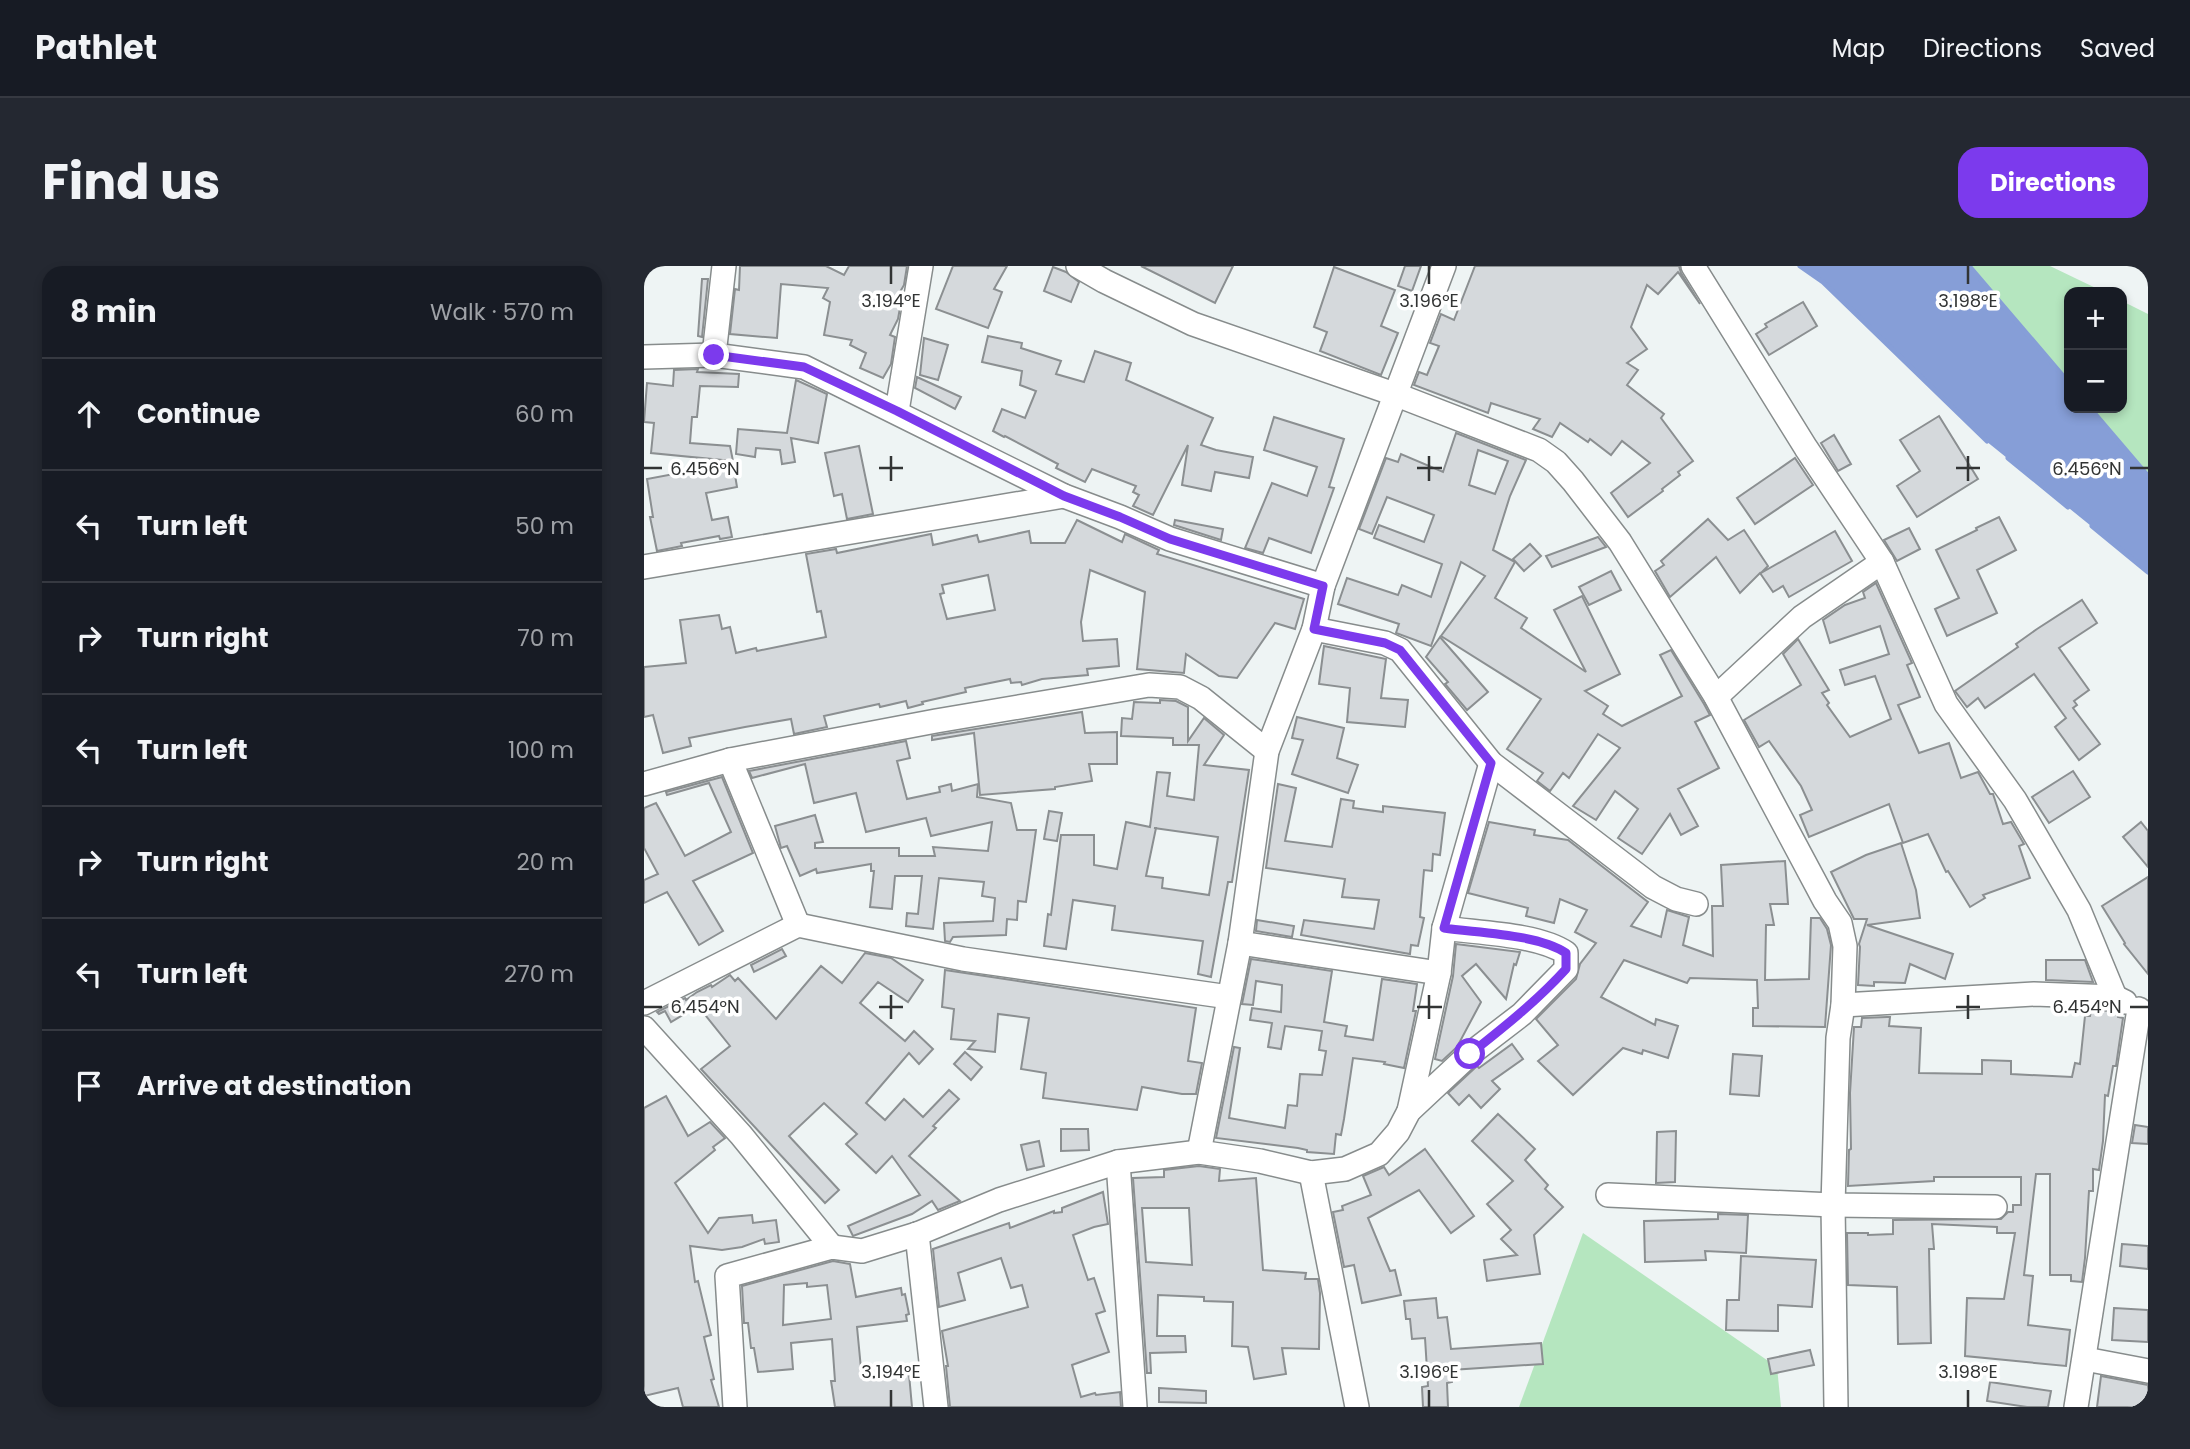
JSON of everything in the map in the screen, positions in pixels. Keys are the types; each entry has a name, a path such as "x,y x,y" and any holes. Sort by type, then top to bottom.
{"street":[{"path":"714,355 724,266"},
{"path":"897,411 921,266"},
{"path":"1079,266 1193,324 1396,395 1539,450 1573,481 1619,542 1716,697 1825,901 1840,923 1845,946 1843,1005 1838,1038 1833,1205 1836,1407"},
{"path":"1199,1152 1240,943 1267,751 1314,629 1323,586 1444,266"},
{"path":"1693,266 1806,448 1882,562 1946,704 2015,800 2073,899 2115,997"},
{"path":"644,357 714,355 804,367 1064,496 1170,539 1323,586"},
{"path":"644,567 1064,496"},
{"path":"1716,697 1802,617 1882,562"},
{"path":"1314,629 1385,643 1400,650 1491,763 1653,887 1676,899 1696,904"},
{"path":"644,784 730,760 1149,685 1180,687 1201,698 1267,751"},
{"path":"730,760 798,925"},
{"path":"735,1407 727,1276 832,1247 862,1251 917,1234 999,1200 1118,1162 1199,1152 1259,1161 1311,1173 1345,1169 1379,1154 1398,1132 1409,1111 1439,973 1444,928 1491,763"},
{"path":"644,1003 798,925 963,959 1229,997"},
{"path":"1409,1111 1470,1054 1521,1014 1566,969 1566,953 1555,946 1532,940 1444,928"},
{"path":"1240,943 1439,973"},
{"path":"1843,1005 2034,994 2115,997 2144,1010 2076,1407"},
{"path":"644,1028 741,1135 832,1247"},
{"path":"1118,1162 1135,1407"},
{"path":"1311,1173 1357,1407"},
{"path":"1608,1195 1833,1205 1995,1207"},
{"path":"917,1234 936,1407"},
{"path":"2085,1359 2148,1371"}],"green space":[{"path":"1969,266 2050,266 2094,287 2064,287 2064,377"},
{"path":"2127,304 2148,314 2148,476 2094,413 2127,413"},
{"path":"1583,1233 1777,1367 1781,1407 1519,1407"}],"water":[{"path":"1800,266 1969,266 2064,377 2064,413 2094,413 2148,476 2148,572 1981,437 1823,282"}],"building":[{"path":"740,266 826,266 844,275 849,266 907,266 904,285 896,299 901,302 898,319 890,335 895,337 891,364 883,378 860,368 866,353 850,345 852,340 824,335 830,302 823,298 828,288 781,284 777,338 730,334 735,289 739,290"},
{"path":"953,266 1007,266 994,289 1002,292 988,328 936,309"},
{"path":"1141,266 1233,266 1215,303"},
{"path":"1405,266 1421,266 1412,291 1398,286"},
{"path":"1475,266 1679,266 1700,304 1678,272 1658,294 1647,285 1631,327 1647,349 1627,363 1638,370 1627,385 1664,414 1661,418 1693,461 1678,472 1680,475 1662,489 1663,491 1628,517 1611,493 1650,463 1622,441 1611,455 1590,439 1588,442 1560,423 1552,437 1533,429 1540,419 1491,403 1488,413 1414,385 1419,372 1427,375 1439,346 1430,343 1441,314 1454,320"},
{"path":"1053,267 1066,272 1079,282 1071,302 1044,291"},
{"path":"1334,267 1395,290 1381,326 1398,333 1381,375 1320,351 1327,332 1314,327"},
{"path":"702,279 708,279 702,337 698,336"},
{"path":"1803,302 1817,326 1769,355 1756,334 1767,327 1765,324"},
{"path":"988,336 1022,343 1021,348 1061,361 1056,374 1084,382 1095,351 1131,363 1126,380 1213,418 1201,445 1253,457 1249,478 1215,472 1211,491 1182,485 1188,445 1153,515 1133,506 1139,495 1133,492 1136,486 1092,469 1085,482 1056,468 1058,464 993,431 1002,409 1025,418 1036,391 1020,385 1022,371 982,362"},
{"path":"924,338 948,345 938,380 920,375"},
{"path":"698,369 697,372 739,374 738,387 700,386 697,417 692,417 690,443 730,446 733,461 651,453 654,423 644,422 647,383 673,386 674,370"},
{"path":"917,377 961,397 955,409 915,388"},
{"path":"796,380 827,394 818,443 791,438 795,462 782,464 780,450 756,448 755,457 736,454 738,429 787,433"},
{"path":"1939,416 1978,479 1917,517 1897,486 1920,471 1900,440"},
{"path":"1274,417 1344,439 1329,487 1334,488 1311,553 1269,538 1263,553 1245,548 1272,483 1307,496 1317,467 1264,450"},
{"path":"1456,433 1526,460 1510,496 1493,550 1515,562 1495,598 1527,618 1521,628 1586,672 1554,610 1582,596 1620,674 1585,691 1608,706 1603,714 1622,726 1682,696 1660,655 1671,650 1710,715 1695,722 1719,768 1678,789 1698,826 1681,835 1670,814 1642,854 1618,838 1638,809 1615,791 1596,820 1573,806 1620,748 1598,734 1569,778 1563,773 1550,791 1537,781 1543,773 1507,749 1541,699 1441,636 1485,576 1461,562 1431,646 1396,633 1399,624 1338,604 1347,578 1398,595 1402,585 1431,597 1442,564 1374,538 1379,525 1424,542 1434,515 1387,497 1372,534 1359,529 1386,458 1398,462 1401,454 1443,472","holes":["1478,450 1508,461 1495,494 1469,485"]},
{"path":"1834,435 1851,464 1838,471 1821,443"},
{"path":"859,446 873,514 847,519 842,494 834,496 825,453"},
{"path":"1795,458 1813,485 1755,524 1737,498"},
{"path":"733,463 737,487 706,493 712,520 728,517 732,537 720,539 719,536 681,543 682,546 657,551 650,517 653,517 647,479"},
{"path":"1999,517 2016,550 1977,570 1997,613 1947,636 1935,609 1959,598 1936,550"},
{"path":"1708,519 1728,540 1744,530 1768,566 1761,573 1835,531 1852,561 1789,597 1783,586 1773,592 1760,573 1740,593 1716,557 1670,597 1655,571 1664,565 1661,561"},
{"path":"1077,520 1122,542 1125,534 1159,550 1157,554 1304,599 1295,629 1275,623 1237,678 1219,676 1186,654 1184,673 1137,669 1145,592 1090,570 1081,622 1083,641 1117,639 1119,666 1087,669 1088,675 1042,679 1022,685 1021,682 1011,683 1010,679 965,688 966,692 908,708 906,701 880,707 879,704 824,716 827,727 794,734 791,719 745,727 689,738 691,746 663,753 653,715 644,717 644,667 686,663 680,620 719,615 722,629 730,627 736,653 826,637 821,611 817,612 806,554 836,549 837,553 931,534 933,545 977,535 979,542 1029,531 1031,543 1065,543","holes":["988,575 995,610 947,619 940,594 944,593 942,585"]},
{"path":"1175,520 1223,529 1221,540 1174,525"},
{"path":"1909,528 1920,549 1897,561 1884,540"},
{"path":"1598,537 1606,547 1552,567 1546,556"},
{"path":"1530,544 1541,556 1524,571 1513,559"},
{"path":"1611,571 1621,590 1589,605 1579,587"},
{"path":"1876,583 1912,663 1907,665 1920,697 1898,705 1919,753 1949,743 1961,778 1978,772 1990,794 1993,794 2003,824 2011,822 2024,844 2019,846 2030,878 1983,895 1985,898 1970,907 1948,871 1946,872 1928,834 1903,843 1889,804 1809,837 1800,815 1812,810 1801,786 1769,741 1759,747 1744,720 1801,685 1783,654 1798,639 1829,690 1822,693 1829,703 1827,705 1850,737 1891,719 1875,676 1845,685 1840,670 1889,654 1880,626 1830,643 1823,620 1845,605 1865,598 1863,592"},
{"path":"2082,600 2097,623 2059,648 2089,690 2074,701 2077,705 2073,708 2100,744 2079,760 2055,727 2066,718 2034,674 1985,708 1978,698 1967,707 1955,691 2018,647 2016,644"},
{"path":"1440,637 1488,692 1467,710 1445,684 1448,682 1426,657"},
{"path":"1324,646 1386,659 1381,698 1408,700 1405,727 1347,722 1350,688 1319,684"},
{"path":"1160,700 1176,701 1188,707 1188,741 1204,718 1224,735 1204,765 1249,770 1232,882 1228,882 1211,977 1198,974 1203,941 1112,930 1115,906 1073,900 1066,949 1044,946 1048,914 1051,915 1061,835 1094,835 1094,865 1117,869 1126,822 1150,827 1157,772 1170,773 1167,796 1194,800 1199,745 1173,745 1173,738 1121,736 1122,718 1132,719 1134,702 1160,703","holes":["1156,828 1218,837 1209,895 1162,888 1163,878 1146,876"]},
{"path":"1082,712 1085,733 1117,732 1117,764 1089,764 1092,781 1055,789 980,795 974,733 932,740 932,736"},
{"path":"1297,717 1344,728 1337,758 1358,765 1348,793 1292,774 1303,740 1292,738"},
{"path":"906,741 910,758 897,761 907,799 940,792 939,787 951,784 952,791 978,784 977,797 1011,803 1017,830 1036,830 1026,902 1018,901 1017,920 1007,919 1006,935 953,937 950,942 945,941 944,923 993,921 995,898 982,896 984,882 939,878 933,929 906,926 907,913 918,914 922,876 895,876 892,909 870,907 874,871 871,871 871,864 817,873 816,869 800,876 787,846 781,848 775,826 815,815 823,842 815,843 815,848 899,848 899,856 935,856 933,847 988,851 992,822 931,836 926,818 866,832 856,793 814,803 805,764 752,778 749,771"},
{"path":"2073,771 2090,797 2049,823 2032,797"},
{"path":"722,777 753,853 693,881 723,931 699,945 667,892 644,903 644,880 658,874 644,848 644,808 656,803 685,856 731,832 709,783 667,795 666,792"},
{"path":"1278,784 1296,788 1285,841 1332,847 1341,799 1354,801 1353,808 1383,812 1383,806 1445,813 1440,855 1433,854 1432,871 1424,870 1420,917 1424,918 1418,946 1411,945 1410,954 1301,935 1304,920 1374,929 1379,900 1342,897 1345,879 1266,868"},
{"path":"1049,811 1062,813 1057,841 1044,839"},
{"path":"1489,822 1535,830 1534,835 1568,840 1648,902 1631,926 1661,937 1667,910 1689,917 1683,945 1713,956 1712,906 1723,906 1721,865 1785,861 1788,904 1770,904 1774,925 1766,925 1765,980 1809,979 1811,918 1820,918 1827,929 1831,945 1825,1027 1753,1026 1753,1008 1758,1008 1757,980 1690,978 1687,983 1624,960 1601,997 1655,1025 1656,1019 1678,1026 1668,1058 1643,1050 1642,1054 1623,1048 1573,1095 1538,1061 1558,1045 1536,1019 1576,979 1580,964 1596,943 1575,932 1587,910 1560,899 1554,923 1526,916 1528,908 1468,893"},
{"path":"2141,822 2148,831 2148,867 2123,837"},
{"path":"1901,843 1916,890 1920,918 1867,925 1953,954 1945,979 1910,964 1905,983 1874,982 1874,986 1858,985 1859,944 1867,919 1854,919 1831,872 1866,855"},
{"path":"2148,877 2148,974 2124,944 2102,906"},
{"path":"1257,920 1294,926 1292,937 1256,931"},
{"path":"1456,944 1520,952 1516,965 1514,964 1506,999 1476,964 1462,976 1481,1002 1457,1047 1442,1061 1435,1059 1453,976"},
{"path":"782,949 786,956 754,972 751,965"},
{"path":"865,953 891,958 923,980 908,1002 878,982 860,1003 905,1041 914,1031 933,1049 919,1064 909,1053 866,1103 885,1120 904,1099 923,1117 949,1090 959,1099 909,1156 960,1201 938,1210 932,1201 912,1214 853,1236 848,1226 920,1195 892,1156 876,1173 846,1144 857,1134 824,1103 789,1136 839,1190 825,1203 701,1069 730,1046 698,1006 671,1022 665,1011 659,1014 657,1012 685,998 686,1000 711,985 712,987 730,975 735,981 738,978 776,1019 821,966 842,983"},
{"path":"1251,959 1332,971 1324,1022 1347,1026 1345,1036 1373,1040 1382,979 1417,984 1413,1011 1416,1011 1404,1068 1384,1064 1385,1062 1353,1058 1341,1135 1336,1134 1334,1154 1216,1138 1234,1047 1240,1048 1229,1118 1285,1128 1288,1105 1297,1106 1300,1074 1322,1075 1326,1051 1319,1050 1322,1031 1285,1026 1281,1049 1268,1047 1272,1023 1250,1020 1252,1008 1281,1012 1282,985 1256,981 1253,1005 1242,1004"},
{"path":"2046,960 2085,960 2093,982 2046,980"},
{"path":"945,970 1196,1008 1188,1061 1202,1063 1196,1094 1142,1087 1137,1110 1043,1098 1046,1073 1021,1069 1029,1018 998,1014 995,1052 968,1049 975,1041 951,1039 954,1009 942,1007"},
{"path":"2091,1010 2111,1011 2123,1018 2116,1066 2113,1066 2108,1096 2105,1095 2099,1170 2093,1169 2093,1191 2089,1191 2082,1282 2071,1281 2071,1275 2050,1275 2050,1174 2036,1174 2024,1275 2033,1276 2028,1325 2070,1330 2066,1366 1965,1356 1967,1298 2004,1299 2015,1233 1997,1233 1997,1227 1932,1224 1934,1249 1929,1249 1931,1343 1898,1344 1897,1287 1848,1285 1847,1233 1893,1234 1893,1220 2001,1219 2008,1212 2013,1212 2013,1205 2021,1205 2021,1177 1934,1177 1934,1181 1848,1186 1854,1027 1861,1027 1862,1018 1890,1017 1889,1026 1921,1028 1919,1073 1982,1074 1982,1060 2011,1061 2011,1074 2072,1077 2075,1063 2080,1064 2085,1016 2090,1016"},
{"path":"1512,1044 1523,1059 1492,1081 1500,1089 1481,1108 1469,1095 1459,1105 1448,1093 1477,1066 1479,1068"},
{"path":"965,1052 982,1067 971,1080 954,1064"},
{"path":"1733,1054 1762,1056 1759,1096 1730,1094"},
{"path":"666,1096 688,1136 710,1122 725,1138 713,1147 715,1150 675,1183 708,1233 719,1218 752,1215 753,1223 776,1220 779,1242 765,1244 764,1239 742,1247 722,1250 690,1246 695,1282 698,1281 711,1335 704,1337 714,1379 711,1380 719,1407 683,1407 678,1388 644,1396 644,1108"},
{"path":"1498,1114 1535,1149 1525,1160 1548,1185 1545,1189 1563,1207 1534,1235 1540,1274 1487,1281 1484,1260 1517,1255 1501,1239 1511,1230 1487,1204 1513,1181 1472,1141"},
{"path":"2135,1125 2148,1127 2148,1144 2132,1143"},
{"path":"1061,1129 1088,1129 1089,1150 1061,1151"},
{"path":"1676,1131 1675,1182 1656,1183 1657,1132"},
{"path":"1039,1141 1044,1166 1027,1170 1021,1145"},
{"path":"1425,1149 1474,1216 1451,1233 1419,1190 1368,1218 1390,1271 1395,1270 1401,1295 1362,1303 1354,1265 1344,1267 1333,1212 1343,1210 1342,1206 1371,1195 1363,1176 1384,1167 1389,1175"},
{"path":"1199,1166 1220,1169 1219,1181 1256,1178 1263,1270 1306,1273 1305,1279 1318,1279 1319,1349 1282,1348 1286,1374 1254,1379 1248,1347 1232,1346 1233,1302 1204,1301 1204,1297 1158,1295 1157,1336 1185,1336 1186,1352 1150,1353 1151,1373 1147,1373 1133,1178 1164,1177 1164,1170","holes":["1142,1208 1189,1208 1192,1265 1146,1262"]},
{"path":"1103,1192 1108,1224 1073,1235 1088,1280 1094,1278 1105,1311 1096,1314 1109,1352 1072,1365 1081,1397 1095,1393 1120,1392 1121,1407 950,1407 948,1366 942,1331 1028,1307 1022,1285 1011,1288 1001,1258 958,1273 965,1300 939,1307 933,1249 1009,1223 1010,1228 1054,1211 1062,1212 1062,1208"},
{"path":"1718,1214 1748,1215 1746,1253 1705,1251 1706,1260 1645,1262 1644,1221 1718,1219"},
{"path":"2122,1244 2148,1246 2148,1269 2120,1266"},
{"path":"1741,1256 1816,1260 1812,1307 1778,1305 1778,1331 1726,1330 1727,1300 1739,1300"},
{"path":"833,1261 850,1264 856,1297 901,1288 909,1314 906,1315 907,1321 857,1327 862,1379 909,1374 912,1407 835,1407 831,1381 835,1381 832,1339 791,1343 793,1369 758,1372 748,1323 744,1323 742,1286","holes":["807,1283 807,1287 827,1285 831,1319 783,1325 784,1285"]},
{"path":"1436,1298 1438,1318 1447,1317 1451,1349 1541,1343 1543,1364 1451,1370 1452,1382 1447,1383 1448,1407 1423,1407 1422,1387 1428,1386 1425,1338 1412,1339 1410,1319 1406,1319 1404,1301"},
{"path":"2114,1308 2148,1310 2148,1342 2112,1340"},
{"path":"1810,1350 1814,1365 1771,1374 1768,1359"},
{"path":"2101,1376 2148,1385 2148,1407 2097,1407"},
{"path":"1990,1382 2051,1391 2048,1407 1987,1401"},
{"path":"1159,1388 1206,1391 1206,1403 1159,1402"}],"waterway":[{"path":"1800,266 1823,282 1987,441"},
{"path":"1969,266 2064,377"},
{"path":"2094,413 2148,476"},
{"path":"2008,458 2068,507"},
{"path":"2092,526 2148,572"}],"route":[{"path":"714,355 804,367 1064,496 1170,539 1323,586 1314,629 1385,643 1400,650 1491,763 1444,928 1532,940 1555,946 1566,953 1566,969 1546,991 1470,1054"}]}
